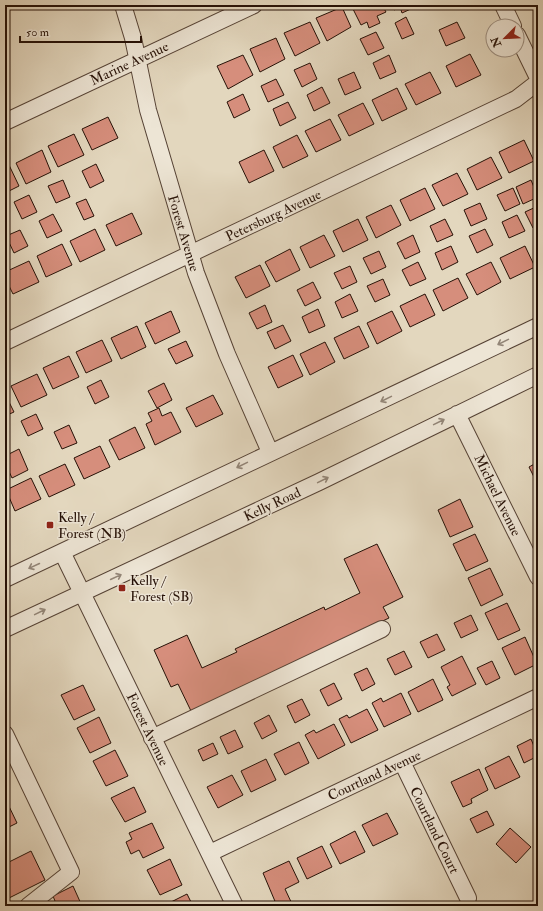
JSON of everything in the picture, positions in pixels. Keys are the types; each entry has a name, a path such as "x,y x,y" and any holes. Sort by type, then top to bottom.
{"street":[{"name":"Forest Avenue","path":"124,5 138,59 148,110 190,254 219,334 270,452"},
{"name":"Marine Avenue","path":"5,122 254,5"},
{"path":"503,5 509,18"},
{"path":"525,51 538,78"},
{"name":"Petersburg Avenue","path":"5,342 516,100 538,82"},
{"path":"5,579 538,326"},
{"name":"Kelly Road","path":"5,629 319,482 538,376"},
{"name":"Michael Avenue","path":"457,414 538,576"},
{"name":"Forest Avenue","path":"62,552 235,906"},
{"path":"152,738 382,628"},
{"name":"Courtland Avenue","path":"210,854 538,697"},
{"path":"5,734 71,872 28,906"},
{"name":"Courtland Court","path":"402,762 468,898"}],"building":[{"path":"351,5 382,5 386,12 377,16 380,23 369,28 367,22 361,25"},
{"path":"391,5 412,5 413,8 402,13 400,7 394,10"},
{"path":"342,7 351,27 327,41 316,18"},
{"path":"406,17 414,34 402,39 395,23"},
{"path":"310,22 320,43 295,56 284,33"},
{"path":"457,22 465,38 446,46 439,30"},
{"path":"376,32 384,48 368,55 360,39"},
{"path":"276,38 285,59 260,72 250,49"},
{"path":"470,54 481,75 456,87 446,66"},
{"path":"243,55 253,75 228,89 217,66"},
{"path":"389,55 396,72 380,79 373,63"},
{"path":"310,63 317,79 302,87 294,70"},
{"path":"354,72 361,88 345,95 338,79"},
{"path":"430,72 441,93 416,105 405,84"},
{"path":"276,79 284,95 268,102 261,86"},
{"path":"322,87 330,103 314,111 307,95"},
{"path":"397,88 407,109 382,121 372,100"},
{"path":"243,94 250,110 234,118 227,102"},
{"path":"288,102 296,118 280,126 273,109"},
{"path":"363,103 374,124 349,136 338,115"},
{"path":"108,117 118,138 92,150 82,129"},
{"path":"330,119 341,140 316,152 305,131"},
{"path":"74,134 84,155 58,167 48,146"},
{"path":"297,135 308,156 283,168 273,147"},
{"path":"524,140 534,161 509,173 499,152"},
{"path":"42,150 51,172 26,184 16,163"},
{"path":"264,150 274,171 249,183 239,162"},
{"path":"491,157 502,178 477,190 467,169"},
{"path":"96,164 104,181 90,188 82,171"},
{"path":"9,165 19,186 5,193 5,167"},
{"path":"457,173 468,194 443,206 432,185"},
{"path":"63,180 70,197 56,203 48,186"},
{"path":"531,180 538,197 523,204 516,187"},
{"path":"425,188 435,209 410,221 400,200"},
{"path":"513,188 520,204 505,211 497,195"},
{"path":"29,195 37,212 22,219 14,202"},
{"path":"86,199 94,216 84,220 76,203"},
{"path":"480,203 487,219 471,226 464,210"},
{"path":"391,205 401,225 376,238 366,217"},
{"path":"538,206 538,226 533,228 525,212"},
{"path":"132,213 142,234 116,246 106,225"},
{"path":"53,214 62,231 47,238 39,221"},
{"path":"517,215 525,231 509,238 502,222"},
{"path":"358,219 368,240 343,252 333,231"},
{"path":"445,219 453,235 437,242 430,226"},
{"path":"95,229 105,250 80,262 70,241"},
{"path":"485,229 493,245 477,253 469,236"},
{"path":"20,230 28,246 14,253 6,236"},
{"path":"324,235 335,256 310,268 300,247"},
{"path":"413,235 420,252 405,259 397,243"},
{"path":"62,244 72,265 46,277 37,256"},
{"path":"451,246 458,262 442,270 435,253"},
{"path":"525,246 535,267 510,279 500,258"},
{"path":"290,249 300,270 276,282 265,262"},
{"path":"379,251 386,267 371,274 363,258"},
{"path":"29,261 39,282 13,294 5,278 5,272"},
{"path":"418,262 426,279 410,286 402,270"},
{"path":"491,262 501,282 477,295 466,274"},
{"path":"260,265 270,286 246,298 235,277"},
{"path":"350,266 357,282 342,289 334,273"},
{"path":"458,278 468,298 443,311 433,290"},
{"path":"383,279 390,295 375,302 367,286"},
{"path":"313,282 321,298 305,306 297,290"},
{"path":"350,294 358,311 342,318 335,302"},
{"path":"425,294 435,315 410,327 400,306"},
{"path":"265,305 272,322 257,329 249,313"},
{"path":"318,309 325,326 309,333 302,317"},
{"path":"171,311 180,332 155,344 145,323"},
{"path":"392,311 402,331 377,344 367,323"},
{"path":"283,325 291,341 275,349 267,332"},
{"path":"137,326 146,347 121,359 111,338"},
{"path":"359,326 369,347 344,359 334,338"},
{"path":"102,340 112,361 86,373 76,352"},
{"path":"186,341 193,356 176,364 168,349"},
{"path":"325,342 335,362 310,375 300,354"},
{"path":"293,355 303,376 278,388 268,367"},
{"path":"69,356 79,377 53,389 43,368"},
{"path":"37,374 47,395 21,407 11,386"},
{"path":"101,380 109,397 95,404 87,387"},
{"path":"164,383 172,400 157,408 148,391"},
{"path":"5,394 14,412 5,416"},
{"path":"213,395 223,414 196,427 186,408"},
{"path":"159,408 162,416 171,412 181,432 155,445 146,424 152,421 148,413"},
{"path":"36,414 43,429 28,436 21,421"},
{"path":"69,425 77,443 62,449 54,432"},
{"path":"135,427 145,448 119,460 109,440"},
{"path":"100,446 110,467 84,479 74,458"},
{"path":"19,449 28,470 12,478 5,463 5,456"},
{"path":"538,462 538,485 529,467"},
{"path":"65,464 75,485 49,497 39,476"},
{"path":"31,478 41,499 15,511 6,490"},
{"path":"460,499 473,527 450,537 438,510"},
{"path":"475,534 488,561 466,571 453,544"},
{"path":"377,544 403,597 383,607 389,618 191,711 178,684 171,687 154,650 187,635 202,668 237,652 235,649 324,607 325,610 360,593 344,559"},
{"path":"490,568 503,595 481,606 468,578"},
{"path":"507,603 520,630 498,640 485,613"},
{"path":"471,615 478,630 461,638 454,623"},
{"path":"437,634 445,650 428,658 420,642"},
{"path":"525,637 537,664 515,675 502,648"},
{"path":"404,651 412,667 395,675 387,659"},
{"path":"462,656 476,684 452,696 447,687 450,685 441,667"},
{"path":"492,661 500,678 486,685 477,668"},
{"path":"367,668 375,684 362,691 354,674"},
{"path":"433,679 443,700 418,712 408,692"},
{"path":"334,683 342,699 328,706 320,690"},
{"path":"83,685 95,710 74,720 61,695"},
{"path":"401,693 411,714 384,727 372,703 381,698 383,702"},
{"path":"302,699 310,715 295,723 287,706"},
{"path":"367,709 378,730 351,743 339,719 347,715 349,718"},
{"path":"269,715 277,731 262,739 254,723"},
{"path":"99,717 111,743 90,753 77,728"},
{"path":"334,724 345,745 318,759 305,735 314,730 316,733"},
{"path":"235,730 243,747 228,754 220,737"},
{"path":"531,739 538,756 524,763 517,746"},
{"path":"299,742 309,763 285,775 274,754"},
{"path":"213,743 218,754 203,761 198,750"},
{"path":"115,750 128,776 106,786 93,761"},
{"path":"509,756 520,777 495,789 485,768"},
{"path":"266,759 276,780 251,792 241,771"},
{"path":"479,769 488,790 471,799 472,803 463,807 451,782"},
{"path":"232,775 243,795 218,808 207,787"},
{"path":"134,787 146,812 125,822 111,798"},
{"path":"5,798 17,823 5,829"},
{"path":"487,811 494,825 477,833 470,819"},
{"path":"387,813 398,834 373,846 362,825"},
{"path":"152,823 164,848 143,858 139,850 131,854 126,842 132,839 129,833"},
{"path":"510,828 531,847 516,863 496,844"},
{"path":"355,831 365,852 340,864 330,844"},
{"path":"322,846 332,867 307,879 297,858"},
{"path":"31,851 45,880 5,900 5,864"},
{"path":"170,859 182,885 160,895 147,870"},
{"path":"289,861 299,882 285,889 293,906 277,906 263,873"},
{"path":"73,886 82,906 57,906 53,896"},
{"path":"187,894 193,906 165,906 165,905"}],"place":[{"name":"Kelly / Forest (NB)","path":"50,525"},
{"name":"Kelly / Forest (SB)","path":"122,588"}]}
